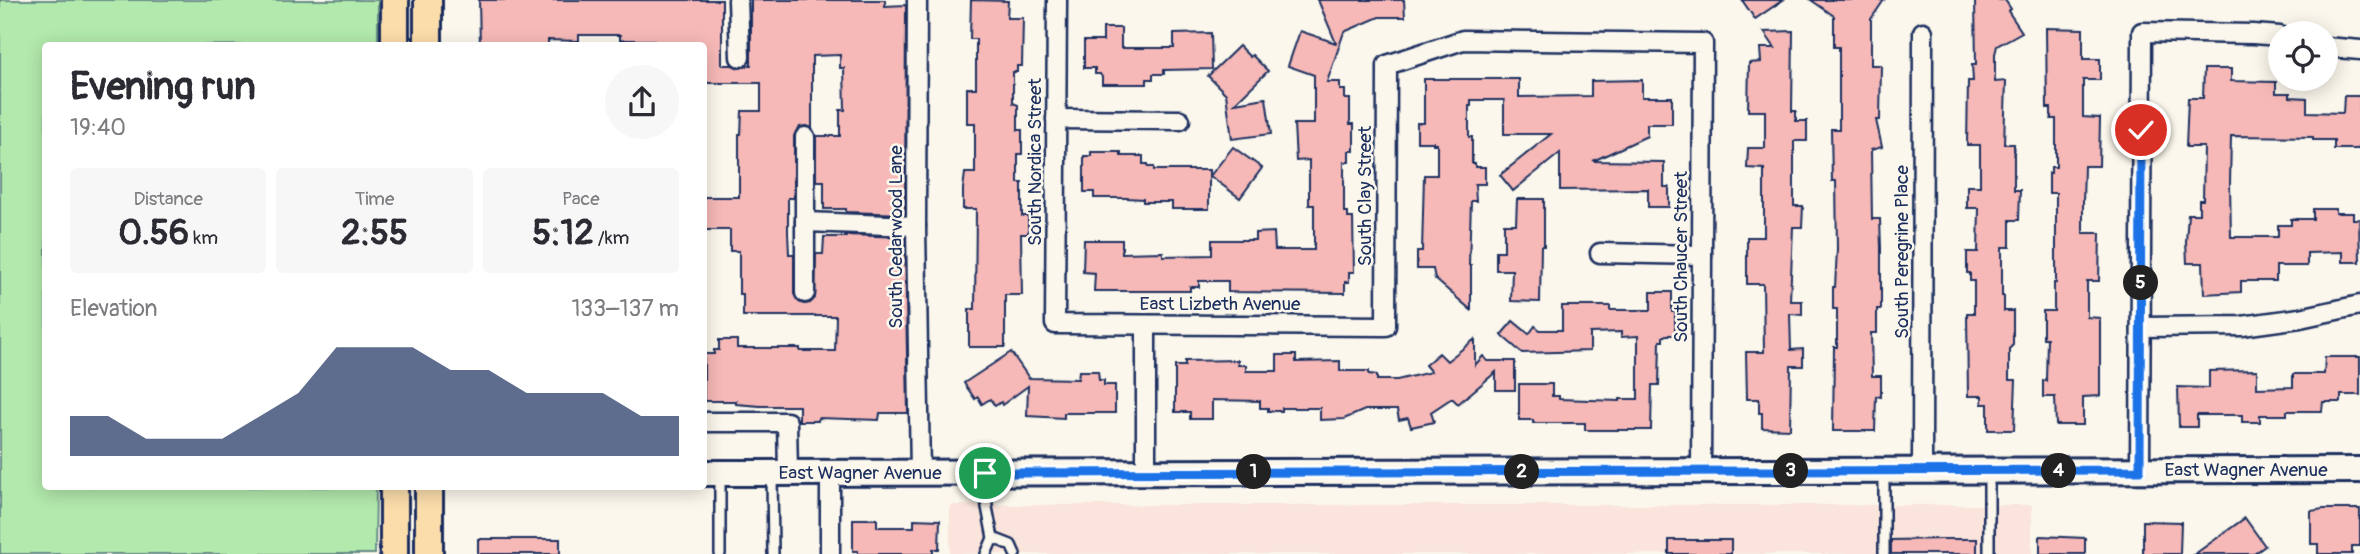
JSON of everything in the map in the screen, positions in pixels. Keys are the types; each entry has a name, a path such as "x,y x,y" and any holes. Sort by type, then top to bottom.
{"main road":[{"path":"395,0 395,42"},
{"path":"428,0 428,42"},
{"path":"394,490 394,554"},
{"path":"429,490 429,554"}],"street":[{"path":"738,0 740,57"},
{"name":"South Cedarwood Lane","path":"917,0 916,226 920,473"},
{"name":"South Nordica Street","path":"1055,324 1057,0"},
{"path":"2140,470 2142,32 2268,35"},
{"name":"South Peregrine Place","path":"1923,33 1923,471"},
{"name":"South Clay Street","path":"1386,326 1387,65 1462,40 1703,43"},
{"name":"South Chaucer Street","path":"1701,471 1703,43"},
{"path":"2338,48 2360,50"},
{"path":"1056,120 1180,120"},
{"path":"805,137 805,293"},
{"path":"805,222 916,226"},
{"path":"1600,253 1702,255"},
{"path":"2141,327 2242,326 2300,318 2360,305"},
{"name":"East Lizbeth Avenue","path":"1055,324 1386,326"},
{"path":"1146,325 1146,472"},
{"path":"707,422 787,422 780,473"},
{"name":"East Wagner Avenue","path":"712,473 2360,470"},
{"path":"830,473 830,554"}],"lane":[{"path":"1884,471 1884,554"},
{"path":"1989,471 1989,554"},
{"path":"712,473 720,554"},
{"path":"773,554 780,473"},
{"path":"985,473 987,507 993,538 986,554"},
{"path":"993,538 1011,545 1016,554"}],"shaded area":[{"path":"950,505 2032,505 2032,554 950,554"}],"green space":[{"path":"0,0 378,0 378,42 42,42 42,490 376,490 375,554 0,554"}],"building":[{"path":"479,0 722,0 722,65 740,68 751,65 751,0 885,0 885,6 906,5 905,214 824,209 824,181 816,181 816,136 840,136 840,110 845,110 844,68 840,68 840,55 812,56 812,128 800,127 794,136 794,198 788,198 788,233 789,254 794,254 794,294 799,302 804,304 815,298 816,254 823,254 824,237 905,237 908,413 880,413 879,420 818,418 818,421 799,421 799,406 760,406 736,404 736,401 707,401 707,354 714,354 714,350 719,350 719,340 737,340 737,348 835,351 836,316 743,316 743,294 739,294 739,251 730,251 730,230 707,230 707,197 739,197 739,134 742,111 761,111 761,83 707,83 707,42 654,42 620,40 620,35 579,35 579,41 480,42"},
{"path":"971,0 1008,1 1007,18 1023,18 1022,66 1017,66 1017,72 1013,72 1013,103 1018,105 1018,130 1022,130 1022,154 1018,154 1018,183 1022,183 1022,216 1028,216 1028,234 1021,234 1022,295 1005,295 1005,347 969,347 969,309 975,309 976,209 963,209 963,189 965,173 975,173 975,123 967,123 967,88 976,88 976,39 970,39"},
{"path":"1318,0 1404,0 1405,17 1379,17 1344,32 1327,82 1340,82 1340,90 1345,90 1345,99 1350,99 1350,124 1354,124 1354,151 1349,151 1349,162 1344,162 1344,212 1348,212 1348,218 1353,218 1354,272 1349,272 1345,293 1228,292 1228,281 1199,281 1199,287 1190,287 1190,291 1094,291 1095,273 1083,272 1084,240 1122,240 1122,253 1212,255 1212,240 1255,240 1255,233 1274,232 1275,250 1314,250 1314,205 1309,205 1309,160 1296,161 1294,124 1314,124 1314,75 1288,66 1300,31 1336,43"},
{"path":"1742,0 1783,0 1755,19"},
{"path":"1811,0 1884,0 1871,19 1871,65 1881,65 1880,120 1876,120 1882,147 1871,150 1872,219 1880,219 1881,248 1881,309 1877,309 1877,333 1871,333 1872,376 1881,376 1881,397 1876,396 1875,431 1833,431 1837,309 1833,309 1833,287 1837,249 1836,181 1832,181 1831,129 1839,129 1839,47 1834,47 1834,16"},
{"path":"1975,0 2005,0 2011,9 2008,11 2022,32 1997,46 1995,54 1995,82 2006,81 2004,144 2014,144 2014,190 2020,190 2019,220 2010,220 2010,247 2002,247 2004,311 2013,311 2009,380 2016,380 2014,430 1988,430 1988,404 1982,404 1982,396 1968,396 1967,313 1974,313 1974,281 1970,281 1970,273 1967,273 1967,252 1978,252 1979,208 1967,208 1967,186 1980,186 1980,145 1967,145 1968,81 1973,81 1972,65 1976,65"},
{"path":"1103,28 1121,28 1121,48 1174,48 1174,34 1211,33 1212,69 1164,70 1164,74 1153,74 1153,79 1147,79 1147,84 1102,84 1102,77 1095,74 1095,68 1084,68 1084,41 1103,41"},
{"path":"2046,28 2083,29 2083,59 2100,59 2100,80 2083,80 2083,117 2100,118 2099,166 2084,166 2083,233 2100,233 2099,281 2087,281 2087,317 2100,318 2100,396 2083,397 2083,425 2056,425 2055,397 2043,397 2047,338 2043,338 2043,311 2054,311 2056,283 2056,193 2049,193 2049,173 2051,167 2056,167 2056,119 2051,119 2051,108 2047,108"},
{"path":"1793,31 1792,111 1796,111 1796,121 1807,121 1807,141 1794,141 1794,206 1803,206 1802,227 1793,227 1790,301 1802,301 1802,315 1790,314 1791,350 1803,349 1803,366 1791,366 1790,429 1762,428 1759,399 1747,399 1746,352 1764,352 1763,284 1747,284 1747,237 1764,237 1764,169 1747,168 1748,148 1765,148 1765,111 1748,111 1749,63 1761,62 1760,48 1775,48 1764,32"},
{"path":"1239,46 1268,71 1235,103 1266,98 1271,134 1232,139 1226,94 1208,76"},
{"path":"2204,69 2231,69 2231,81 2268,82 2268,91 2307,98 2307,112 2343,113 2344,96 2360,96 2359,149 2334,149 2334,140 2313,140 2313,137 2231,136 2230,184 2231,237 2278,237 2278,225 2291,225 2291,219 2313,219 2313,209 2336,209 2336,213 2353,213 2353,219 2359,219 2360,262 2343,262 2343,252 2307,253 2307,266 2276,266 2276,281 2241,281 2241,292 2204,294 2203,263 2187,263 2186,242 2188,214 2199,214 2199,200 2203,200 2204,147 2186,147 2188,98 2203,98"},
{"path":"1424,79 1519,79 1519,97 1591,96 1591,81 1642,80 1642,97 1672,97 1672,124 1647,124 1647,136 1593,161 1664,162 1664,187 1669,187 1669,207 1648,207 1648,189 1560,190 1560,153 1513,191 1500,175 1551,134 1504,134 1504,100 1471,100 1469,137 1472,137 1472,163 1475,163 1475,167 1485,167 1485,184 1475,184 1476,201 1471,201 1471,310 1435,279 1433,269 1417,269 1417,251 1422,251 1424,175 1437,175 1437,144 1417,142 1417,123 1424,123"},
{"path":"1233,147 1262,168 1240,198 1210,176"},
{"path":"1091,152 1121,152 1121,156 1143,156 1143,164 1154,167 1154,170 1209,170 1209,209 1172,209 1172,202 1143,202 1143,199 1094,198 1094,192 1084,192 1084,156 1091,156"},
{"path":"1517,199 1544,199 1540,302 1511,301 1512,270 1496,270 1496,251 1504,251 1504,224 1516,224"},
{"path":"1651,292 1672,292 1675,335 1666,335 1663,341 1660,341 1659,385 1652,385 1651,430 1585,430 1585,423 1533,423 1533,420 1519,420 1519,384 1552,384 1552,396 1559,396 1559,399 1638,399 1638,336 1621,337 1621,332 1590,333 1590,351 1522,353 1501,335 1513,321 1529,334 1535,326 1540,330 1562,330 1562,306 1610,306 1610,310 1651,310"},
{"path":"1475,339 1475,365 1483,356 1487,361 1515,361 1515,390 1496,390 1496,372 1458,404 1452,398 1431,412 1434,422 1411,427 1408,418 1399,420 1397,410 1365,410 1344,419 1320,420 1320,408 1282,408 1282,411 1268,411 1268,408 1260,408 1260,401 1212,400 1212,419 1190,419 1190,412 1175,412 1175,366 1185,366 1185,361 1238,360 1238,365 1246,365 1246,371 1277,371 1277,355 1296,355 1296,362 1340,361 1340,371 1369,371 1369,374 1377,375 1377,380 1397,380 1431,372 1425,365 1439,353 1447,361"},
{"path":"1011,352 1029,378 1078,379 1079,371 1098,371 1099,380 1104,380 1104,385 1115,385 1115,413 1064,413 1064,418 1027,416 1028,386 1002,405 1001,402 995,406 990,399 982,404 964,383"},
{"path":"2325,357 2360,357 2360,395 2341,395 2341,402 2323,402 2322,411 2287,411 2287,415 2260,415 2260,422 2242,422 2242,415 2197,415 2197,427 2179,427 2178,387 2209,388 2209,371 2257,370 2257,388 2293,387 2293,374 2324,374"},
{"path":"2360,509 2360,546 2352,546 2352,554 2318,554 2318,544 2311,544 2311,511"},
{"path":"2245,518 2265,546 2254,554 2195,554"},
{"path":"853,519 877,519 877,527 914,527 914,519 940,520 939,549 933,549 933,554 858,554 858,551 853,551"},
{"path":"2143,521 2181,522 2180,554 2143,554"},
{"path":"2040,536 2085,538 2085,554 2040,554"},
{"path":"478,539 560,539 560,554 478,554"},
{"path":"1977,539 1977,554 1891,554 1891,540"},
{"path":"1669,540 1731,540 1731,554 1669,554"}],"route":[{"path":"985,473 2140,470 2141,130"}]}
